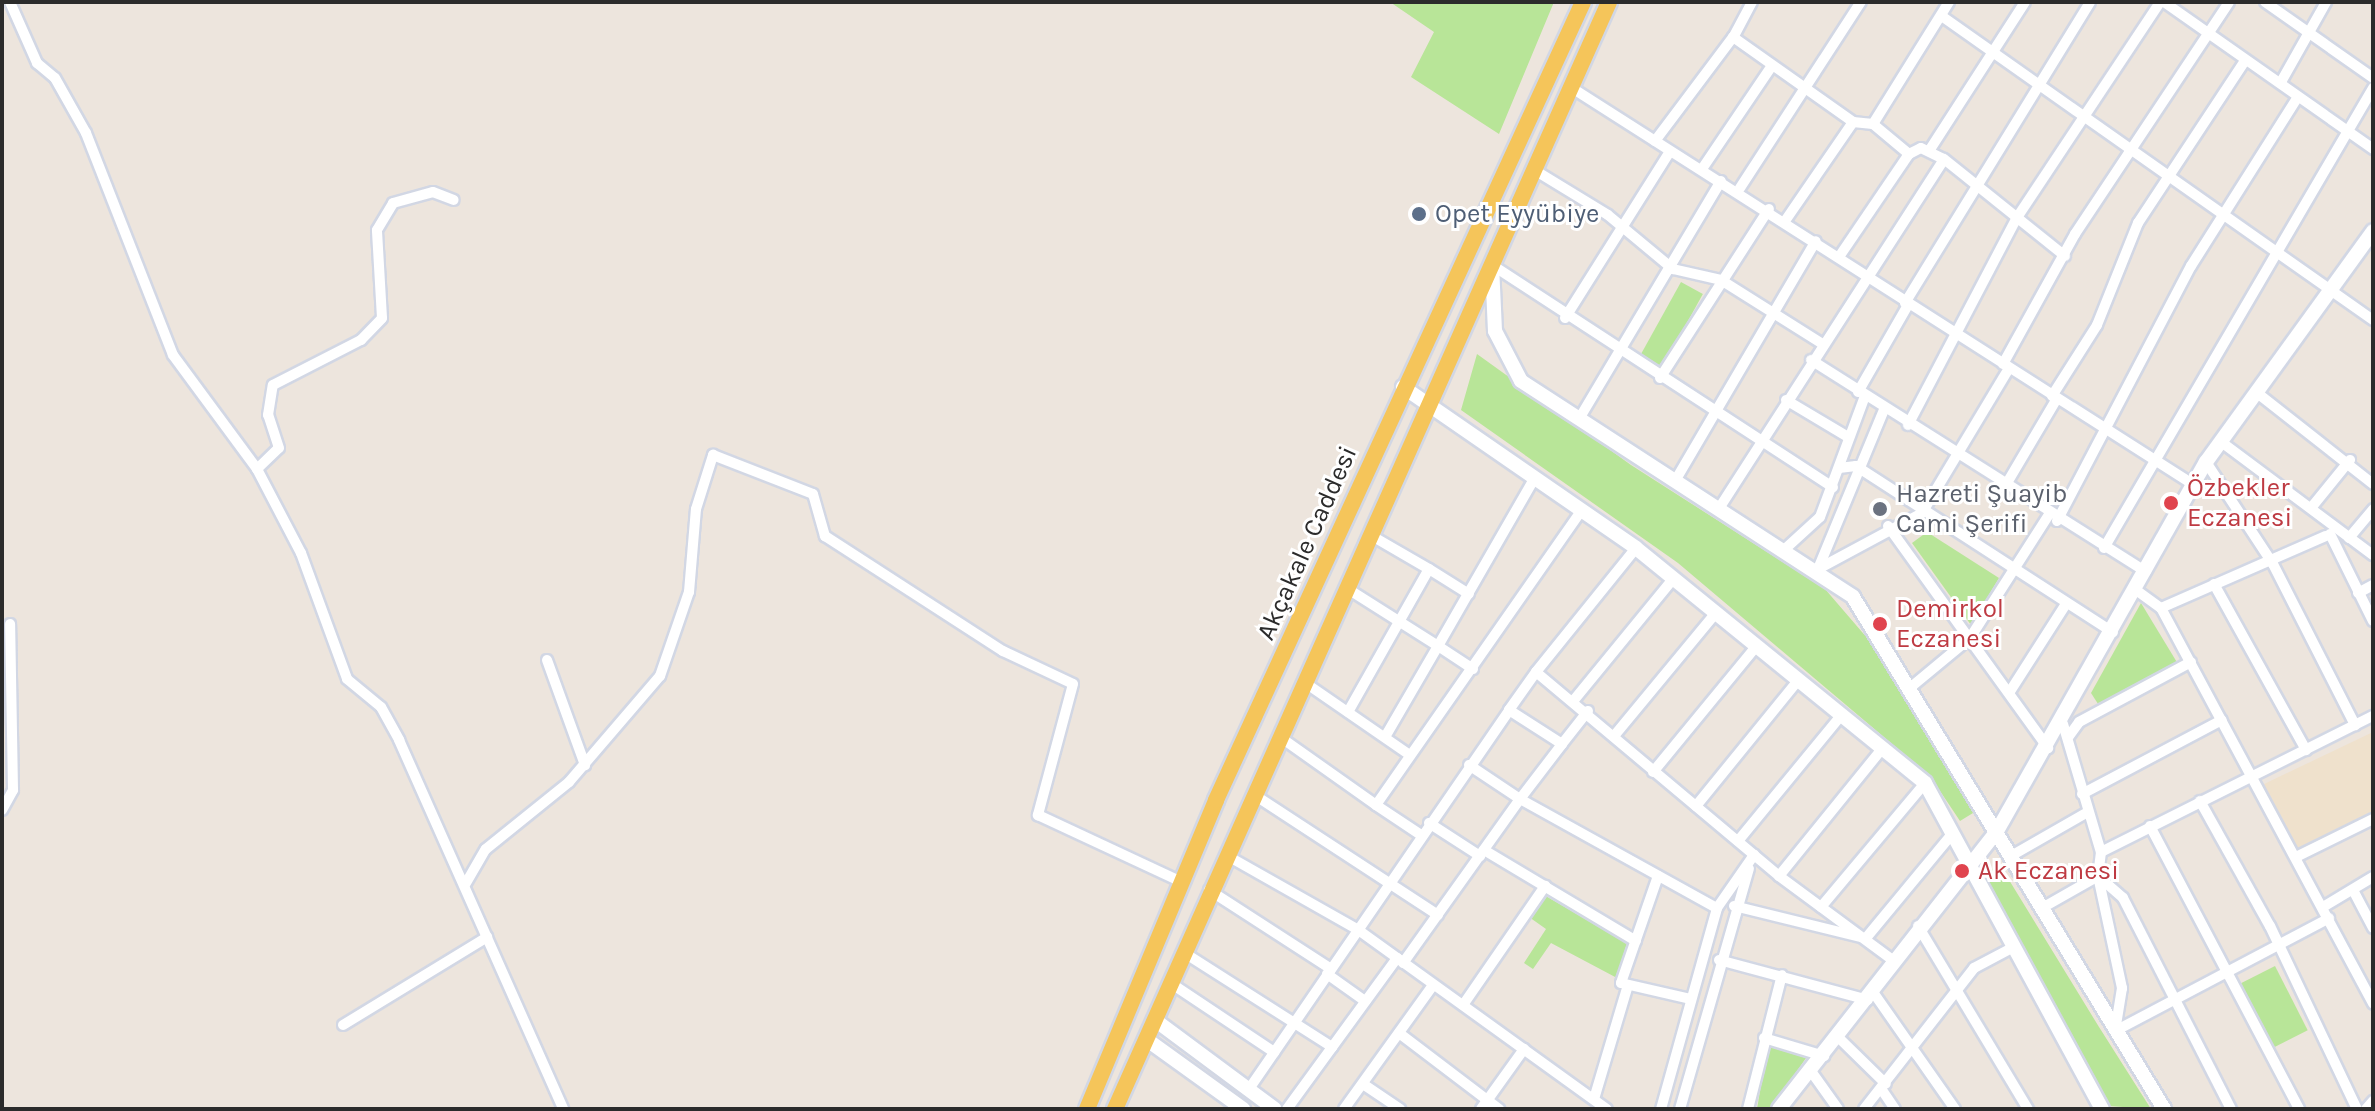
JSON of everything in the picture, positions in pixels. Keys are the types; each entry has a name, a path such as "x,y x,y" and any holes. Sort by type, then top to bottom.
{"main road":[{"name":"Akçakale Caddesi","path":"1087,1109 1182,882 1403,387 1583,2"},
{"name":"Akçakale Caddesi","path":"1115,1109 1172,984 1209,890 1372,536 1609,2"},
{"path":"1779,1109 1813,1074 1840,1039 1918,926 1997,831 2049,749 2066,730 2113,632 2206,462 2335,291 2373,231"},
{"path":"1492,265 1495,331 1521,381 1718,510 1818,569 1853,597 1911,687 2164,1109"},
{"path":"1403,387 1430,402 1636,548 1839,718 1925,783 1971,862 2012,948 2102,1109"},
{"path":"1155,1020 1275,1109"},
{"path":"1146,1039 1243,1109"}],"street":[{"path":"10,2 37,63 55,78 86,133 173,355 257,469 301,553 347,679 381,707 466,883 563,1109"},
{"path":"1655,141 1733,37 1752,2"},
{"path":"1740,188 1861,2"},
{"path":"1873,124 1943,17 1949,2"},
{"path":"1929,151 2025,2"},
{"path":"1785,549 1820,517 1833,487 1862,394 1906,304 1973,182 2090,2"},
{"path":"1908,425 2016,219 2162,2 2373,149"},
{"path":"1818,569 1888,526 1922,513 1958,459 2065,256 2229,2"},
{"path":"2265,2 2373,78"},
{"path":"2281,82 2326,2"},
{"path":"1943,17 2373,320"},
{"path":"1733,37 1771,67 1853,122 1873,124 1909,154"},
{"path":"2004,488 2097,325 2138,223 2245,61"},
{"path":"1702,169 1771,67"},
{"path":"1572,88 1670,151 1721,181 1740,188 1785,221 1841,254 1906,304 2103,431 2194,485"},
{"path":"2104,548 2373,88"},
{"path":"1911,687 1970,638 2052,518 2103,431 2221,213 2298,97"},
{"path":"1785,221 1853,122"},
{"path":"1565,318 1618,229 1670,151"},
{"path":"1841,254 1909,154 1929,151 1944,159 2065,256"},
{"path":"1718,510 1821,343 1944,159"},
{"path":"1536,171 1608,215 1618,229 1673,269 1721,280 1821,343"},
{"path":"1579,419 1673,269 1721,181"},
{"path":"257,469 279,448 268,415 273,385 361,340 382,318 377,230 393,203 433,192 454,200"},
{"path":"1660,378 1769,209"},
{"path":"1675,481 1816,241"},
{"path":"1492,265 1565,318 1833,487"},
{"path":"1811,360 1958,459 2146,572"},
{"path":"2256,392 2350,460 2373,484"},
{"path":"1786,400 1848,437"},
{"path":"1818,569 1856,466 1884,410"},
{"path":"2220,441 2373,555"},
{"path":"466,883 486,849 585,765 660,676 679,635 696,509 713,455 813,494 825,536 1003,651 1073,684 1038,815 1182,882"},
{"path":"2311,508 2350,460"},
{"path":"2206,462 2273,564 2355,725"},
{"path":"1839,468 1856,466 1922,513 2113,632"},
{"path":"1385,737 1535,477"},
{"path":"2349,538 2373,509"},
{"path":"1376,805 1582,510"},
{"path":"1888,526 2049,749"},
{"path":"2161,608 2214,584 2273,564 2338,530"},
{"path":"1372,536 1469,594"},
{"path":"2326,536 2373,621"},
{"path":"1249,1089 1469,765 1536,672 1636,548"},
{"path":"1348,712 1429,569"},
{"path":"1574,700 1673,579"},
{"path":"2214,584 2306,750"},
{"path":"2358,593 2373,585"},
{"path":"1348,589 1473,669"},
{"path":"2136,590 2161,608 2372,998"},
{"path":"2009,693 2066,604"},
{"path":"1614,736 1715,614"},
{"path":"2,810 13,790 10,624"},
{"path":"1653,772 1755,648"},
{"path":"547,660 585,765"},
{"path":"2115,1031 2122,988 2098,876 2101,852 2086,813 2066,730 2191,662"},
{"path":"1536,672 1588,711 1653,772 1779,876 1894,961"},
{"path":"1304,682 1410,755"},
{"path":"1696,806 1796,683"},
{"path":"1509,710 1562,744"},
{"path":"1287,1109 1365,1001 1438,915 1520,799 1588,711"},
{"path":"2101,852 2373,716"},
{"path":"1738,841 1839,718"},
{"path":"2082,794 2222,720"},
{"path":"1280,737 1421,835"},
{"path":"1779,876 1881,750"},
{"path":"1469,765 1520,799 1717,908"},
{"path":"1821,907 1925,783"},
{"path":"1253,794 1438,915"},
{"path":"2200,801 2278,945 2357,1109"},
{"path":"2011,856 2086,813"},
{"path":"1429,823 1545,886 1636,941"},
{"path":"2296,857 2371,823"},
{"path":"2150,826 2299,1109"},
{"path":"1866,938 1953,833"},
{"path":"1226,855 1357,929 1607,1109"},
{"path":"1680,1109 1734,906 1754,855"},
{"path":"1661,1109 1717,908 1754,855"},
{"path":"1658,876 1621,983 1691,999"},
{"path":"2042,908 2098,876"},
{"path":"2098,876 2123,898 2178,997 2231,1109"},
{"path":"2323,907 2373,877"},
{"path":"1463,1005 1545,886"},
{"path":"1209,890 1329,971 1365,1001"},
{"path":"2353,890 2373,928"},
{"path":"1734,906 1866,938"},
{"path":"2115,1031 2329,918"},
{"path":"1918,926 1958,987 2028,1109"},
{"path":"343,1025 487,937"},
{"path":"1864,1109 1974,968 2012,948"},
{"path":"1183,952 1296,1020 1332,1047"},
{"path":"1719,960 1870,996 1914,1048 1955,1109"},
{"path":"1748,1109 1782,975"},
{"path":"1172,984 1274,1052"},
{"path":"1344,1109 1433,985"},
{"path":"1594,1099 1628,985"},
{"path":"1399,1033 1484,1104 1499,1109"},
{"path":"1764,1038 1826,1057"},
{"path":"1840,1039 1884,1087 1895,1109"},
{"path":"1484,1104 1524,1049"},
{"path":"1813,1074 1838,1109"},
{"path":"1363,1084 1400,1109"},
{"path":"2366,1109 2373,1101"}],"shaded area":[{"path":"2373,732 2373,814 2296,852 2262,785"}],"green space":[{"path":"1390,2 1554,2 1499,134 1411,77 1434,32"},
{"path":"1681,282 1703,294 1661,370 1639,358"},
{"path":"1477,354 1631,465 1825,589 1899,675 1973,813 1960,821 1930,776 1678,563 1461,410"},
{"path":"1927,532 1999,578 1971,625 1912,543"},
{"path":"2141,603 2178,664 2100,707 2091,693"},
{"path":"1998,862 2151,1109 2109,1106 1986,877"},
{"path":"1544,895 1627,943 1617,978 1551,943 1533,969 1524,963 1546,929 1529,917"},
{"path":"2275,966 2308,1030 2271,1049 2238,985"},
{"path":"1768,1044 1806,1058 1771,1109 1757,1109"}],"place":[{"name":"Opet Eyyübiye","path":"1419,214"},
{"name":"Özbekler Eczanesi","path":"2171,503"},
{"name":"Hazreti Şuayib Cami Şerifi","path":"1880,509"},
{"name":"Demirkol Eczanesi","path":"1880,624"},
{"name":"Ak Eczanesi","path":"1962,871"}]}
